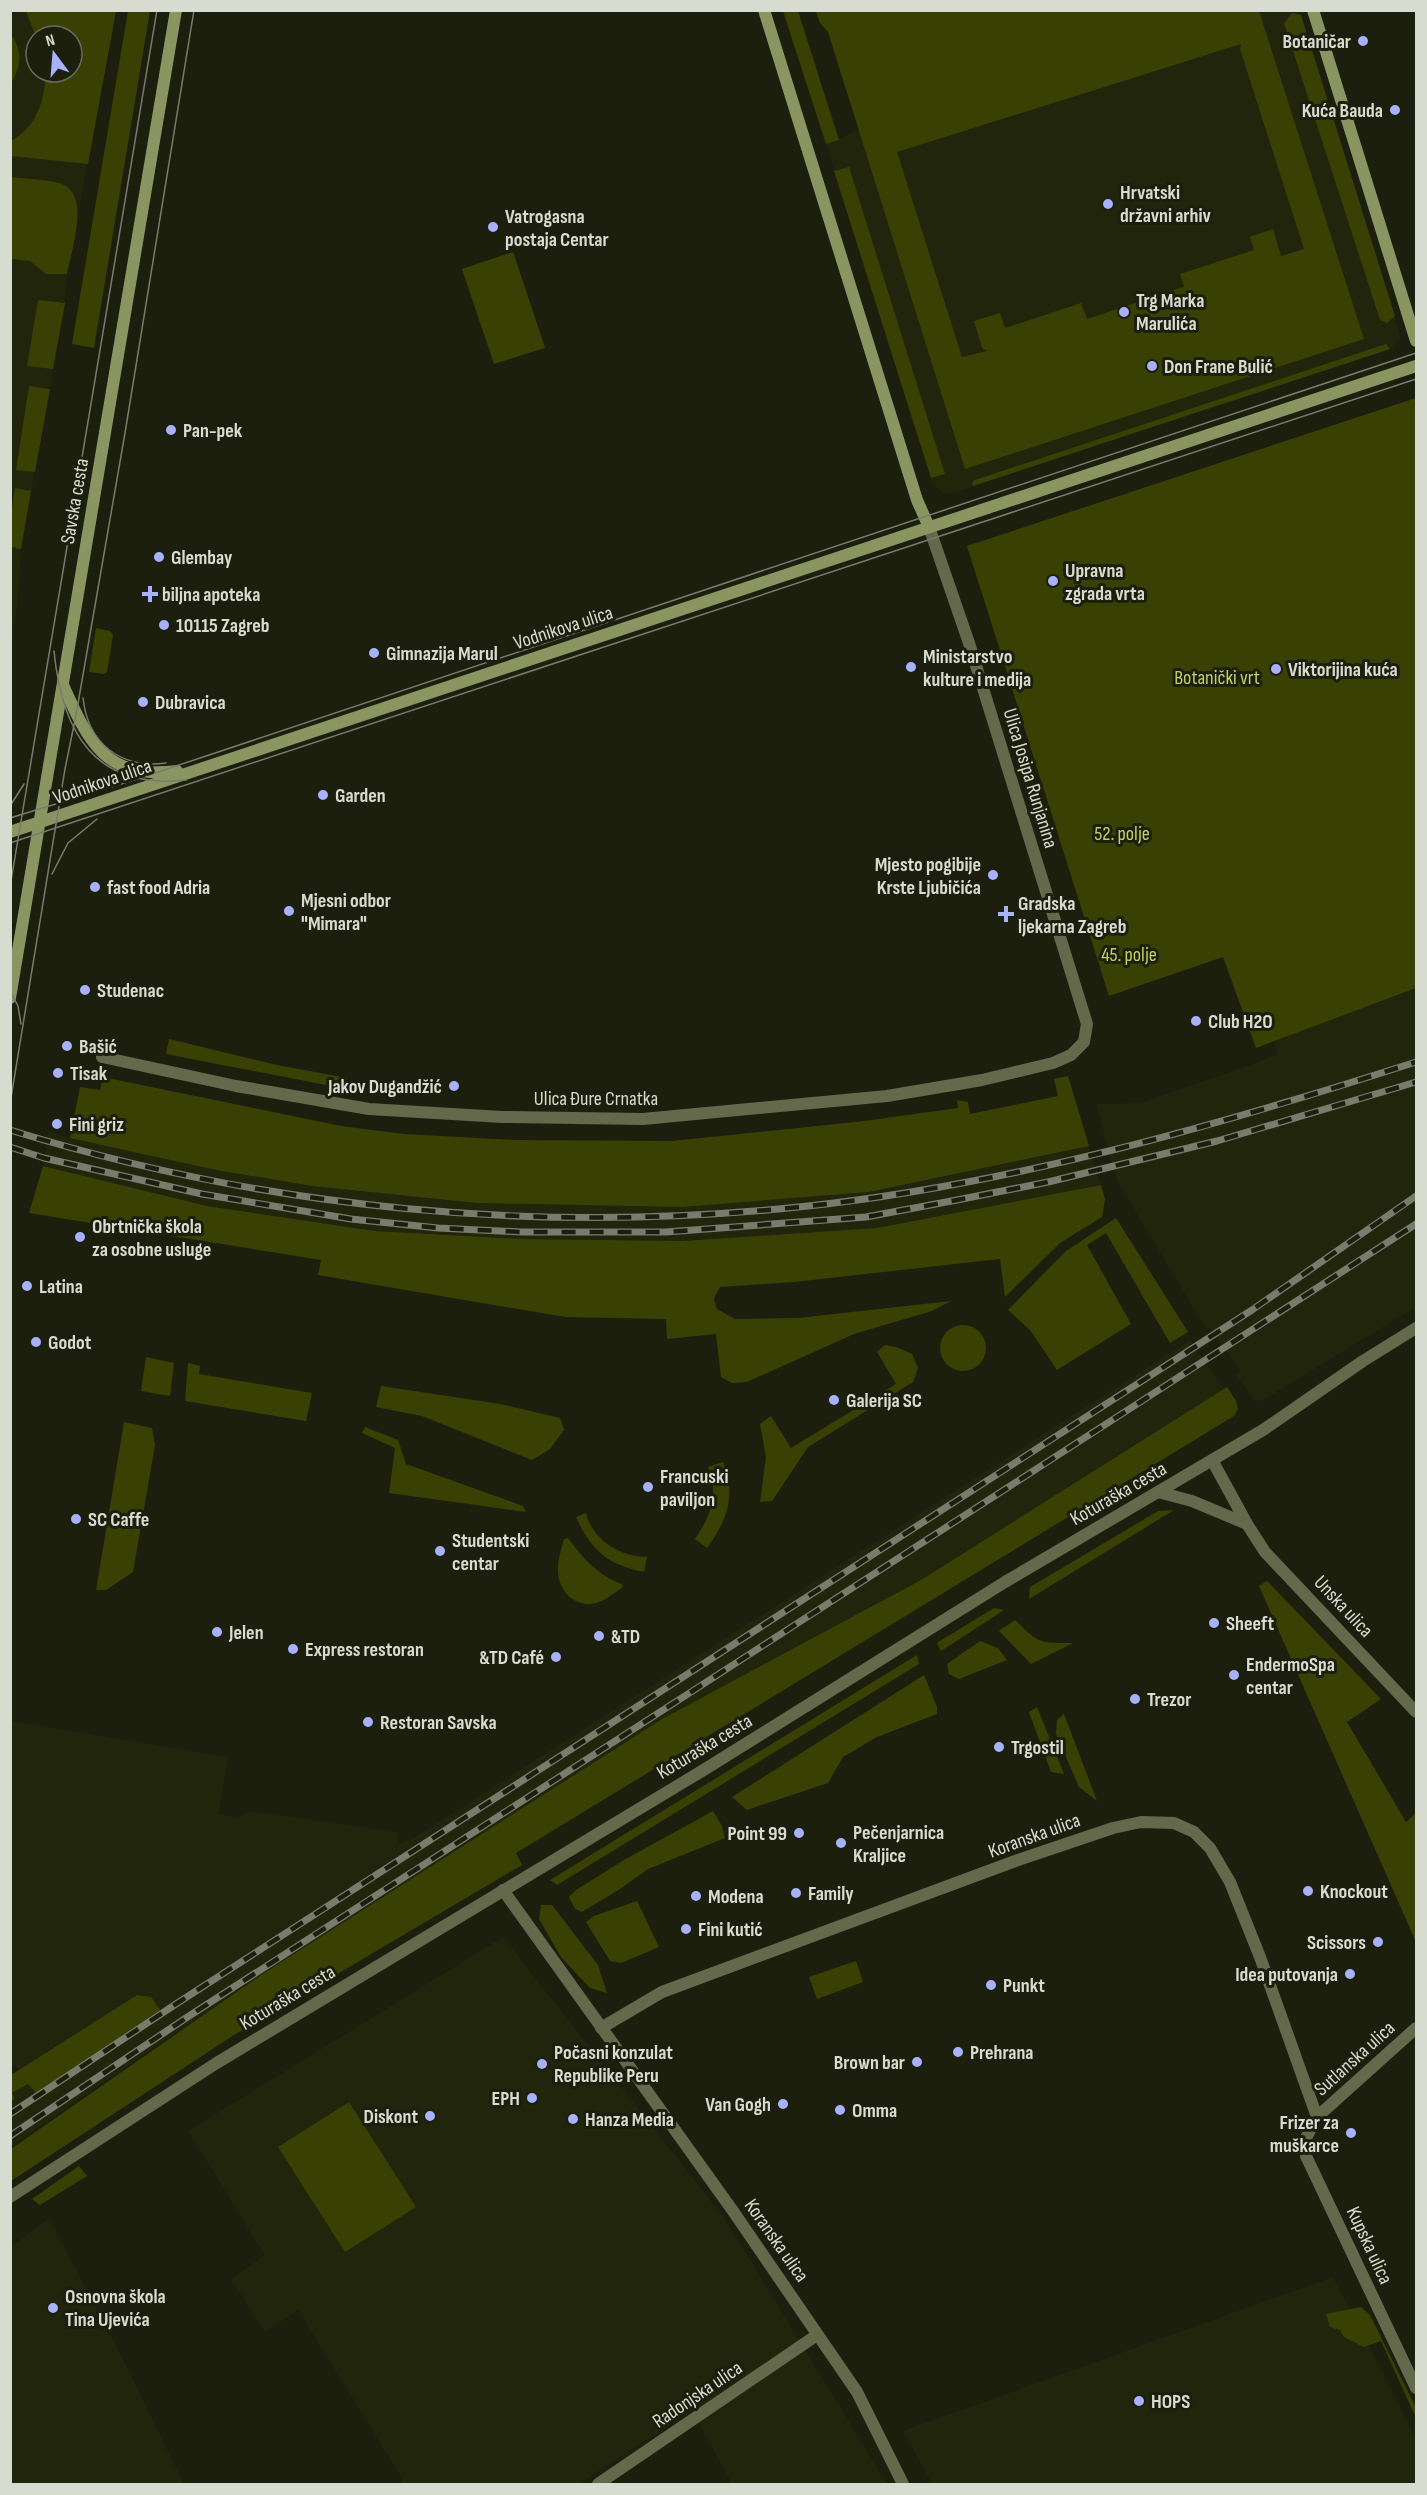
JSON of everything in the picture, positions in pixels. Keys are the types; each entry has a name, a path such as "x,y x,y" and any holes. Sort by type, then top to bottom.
{"street":[{"path":"764,10 913,488 929,527 1416,366"},
{"path":"1312,10 1416,341"},
{"name":"Savska cesta","path":"10,998 177,12"},
{"name":"Vodnikova ulica","path":"10,832 929,527"},
{"name":"Ulica Josipa Runjanina","path":"929,527 969,643 1081,1002 1087,1024 1084,1042"},
{"path":"63,684 76,715 93,744 116,765 151,773 199,768"},
{"name":"Ulica Đure Crnatka","path":"102,1057 236,1086 369,1109 502,1117 643,1119 887,1096 982,1080 1053,1063 1076,1052 1084,1042"},
{"name":"Koturaška cesta","path":"10,2197 225,2058 702,1771 1005,1582 1263,1430 1363,1361 1416,1328"},
{"name":"Unska ulica","path":"1212,1460 1265,1552 1416,1712"},
{"path":"1158,1492 1209,1507 1247,1524"},
{"name":"Koranska ulica","path":"601,2028 632,2007 662,1992 1018,1860 1113,1828 1141,1822 1174,1823 1194,1832 1210,1848 1230,1882 1317,2117"},
{"name":"Koranska ulica","path":"503,1890 733,2211 857,2392 903,2484"},
{"name":"Sutlanska ulica","path":"1317,2117 1416,2028"},
{"name":"Kupska ulica","path":"1317,2117 1305,2140 1306,2156 1416,2388"},
{"name":"Radonjska ulica","path":"598,2484 818,2335"}],"shaded area":[{"path":"11,11 116,11 67,274 65,303 21,549 11,647"},
{"name":"Trg Marka Marulića","path":"1243,11 1297,11 1301,15 1395,316 1399,340 1390,349 957,492 943,493 935,486 931,478 826,144 858,130"},
{"path":"1416,988 1416,1307 1262,1401 1254,1400 1236,1375 1240,1371 1210,1327 1206,1329 1116,1178 1096,1104 1141,1103 1278,1055 1274,1041"},
{"path":"48,1132 216,1170 312,1186 477,1203 682,1207 869,1192 1089,1146 1101,1185 877,1228 682,1241 521,1239 375,1231 207,1206 43,1166"},
{"path":"1190,1340 1224,1389 921,1580 662,1719 261,1975 11,2146 10,2101 15,2099 12,2094 28,2083 35,2093 137,1995 20,2069 11,2065 11,1721 228,1757 219,1814 238,1818 250,1811 398,1832 398,1844 409,1841"},
{"path":"503,1937 723,2216 887,2484 732,2484 692,2410 579,2484 403,2484 399,2473 298,2310 265,2332 231,2279 265,2255 188,2131"},
{"name":"Osnovna škola Tina Ujevića","path":"49,2218 128,2369 184,2484 11,2484 11,2247"},
{"path":"1333,2277 1416,2438 1416,2484 932,2484 903,2431"}],"green space":[{"path":"820,10 1259,11 1364,339 965,469 828,32 820,23 816,12","holes":["1241,44 1240,49 1304,249 1281,256 1273,229 1250,237 1254,250 1180,274 1184,287 1087,319 1081,303 1005,328 1000,313 974,321 982,348 987,351 962,357 897,152"]},
{"path":"26,11 116,11 88,164 11,156 11,141 27,128 38,112 45,84 84,84 84,24 31,24"},
{"path":"128,11 150,11 94,348 72,344"},
{"path":"783,11 798,11 839,140 826,144"},
{"path":"1292,13 1301,15 1395,316 1387,323 1380,320 1284,23"},
{"path":"11,35 19,53 19,65 11,83"},
{"path":"849,167 945,474 931,478 834,171"},
{"path":"11,177 56,182 71,190 76,199 77,224 67,274 46,274 30,261 11,259"},
{"path":"513,252 545,348 494,364 462,269"},
{"path":"38,300 65,303 53,369 27,366"},
{"path":"1386,344 1390,349 973,486 972,483 975,480"},
{"path":"29,386 50,389 35,472 16,470"},
{"name":"Botanički vrt","path":"1416,398 1416,988 1256,1048 1223,957 1109,996 967,546"},
{"path":"15,488 31,491 21,549 11,547 11,513"},
{"path":"96,628 110,631 113,635 107,672 104,674 89,672"},
{"path":"169,1039 277,1065 347,1078 347,1089 166,1054"},
{"path":"1068,1076 1089,1146 869,1192 682,1207 477,1203 312,1186 216,1170 70,1138 80,1087 100,1090 103,1077 341,1126 404,1134 515,1140 672,1141 864,1121 958,1108 957,1100 968,1102 970,1114 1058,1096 1054,1079"},
{"path":"43,1166 207,1206 375,1231 521,1239 682,1241 877,1228 1101,1185 1105,1199 1102,1217 1060,1243 1005,1297 1000,1259 794,1282 720,1287 714,1298 717,1309 735,1319 798,1318 951,1301 932,1311 854,1334 747,1382 732,1383 721,1377 716,1334 667,1339 666,1319 565,1317 318,1275 321,1260 29,1213"},
{"path":"1116,1218 1188,1332 1170,1343 1106,1233 1087,1245 1131,1324 1057,1370 1030,1330 1008,1310 1066,1251"},
{"path":"963,1325 979,1332 986,1348 979,1364 963,1371 947,1364 940,1348 947,1332"},
{"path":"885,1345 912,1354 918,1368 913,1382 808,1447 772,1501 760,1502 766,1457 760,1424 771,1416 791,1448 896,1384 877,1352"},
{"path":"146,1357 174,1363 170,1396 141,1391"},
{"path":"188,1363 200,1366 199,1374 312,1393 306,1421 185,1401"},
{"path":"381,1386 500,1404 560,1418 564,1430 550,1449 532,1460 422,1416 376,1407"},
{"path":"1227,1387 1238,1409 1234,1416 516,1853 522,1865 234,2035 11,2181 11,2149 261,1975 662,1719 921,1580"},
{"path":"124,1422 152,1428 155,1445 133,1572 106,1590 96,1590"},
{"path":"365,1427 398,1440 406,1464 523,1506 526,1512 389,1493 395,1448 362,1433"},
{"path":"723,1462 729,1485 728,1507 720,1528 707,1548 695,1539 712,1504 713,1486 708,1467"},
{"path":"1174,1510 1029,1599 1030,1587 1158,1511"},
{"path":"586,1513 594,1531 609,1545 627,1554 647,1557 644,1572 620,1565 595,1547 576,1517"},
{"path":"568,1538 592,1565 605,1576 622,1584 623,1587 593,1604 581,1603 570,1597 562,1587 558,1575 559,1557 564,1539"},
{"path":"1267,1581 1381,1699 1347,1722 1406,1822 1416,1813 1416,1942 1259,1586"},
{"path":"994,1608 1004,1610 941,1651 937,1643"},
{"path":"1015,1620 1035,1638 1053,1643 1073,1643 1031,1664 999,1631"},
{"path":"980,1641 998,1648 1007,1660 959,1679 949,1674 947,1664"},
{"path":"917,1655 919,1664 557,1885 550,1880"},
{"path":"924,1675 937,1707 937,1714 877,1737 843,1757 828,1783 747,1810 732,1797"},
{"path":"1037,1707 1064,1774 1051,1772 1029,1712"},
{"path":"1064,1714 1097,1801 1079,1787 1056,1734 1057,1720"},
{"path":"713,1811 722,1826 725,1838 648,1869 582,1912 575,1909 569,1897 576,1890 624,1860"},
{"path":"637,1901 659,1947 621,1963 610,1961 586,1922 594,1916"},
{"path":"541,1905 552,1905 598,1965 607,1993 590,1988 561,1957 539,1919"},
{"path":"856,1961 863,1982 817,1999 809,1977"},
{"path":"137,1995 151,1997 160,2010 36,2093 28,2084 12,2093 15,2099 11,2101 11,2075"},
{"path":"349,2102 416,2207 345,2252 278,2147"},
{"path":"79,2166 87,2176 40,2205 32,2199"},
{"path":"1361,2307 1370,2315 1416,2408 1416,2418 1381,2341 1364,2347 1344,2337 1340,2330 1330,2327 1326,2314"}],"tram line":[{"path":"10,887 157,10"},
{"path":"10,1104 65,769 125,433 194,10"},
{"path":"10,818 131,781 1416,353"},
{"path":"10,843 1416,379"},
{"path":"54,651 65,707 75,730 89,750 106,765 128,776 155,781 186,780"},
{"path":"83,698 92,728 110,750 135,762 166,763"},
{"path":"10,806 24,784"},
{"path":"52,874 68,843 97,819"},
{"path":"10,991 18,1006 21,1024"}],"railway":[{"path":"10,1130 107,1157 205,1179 305,1196 405,1208 506,1216 607,1217 708,1214 808,1206 885,1196 1039,1167 1267,1108 1416,1062"},
{"path":"10,1147 44,1158 202,1194 351,1219 438,1228 522,1232 666,1232 866,1217 1048,1182 1217,1141 1416,1082"},
{"path":"10,2114 179,2002 1252,1310 1416,1196"},
{"path":"10,2136 189,2016 1416,1224"}],"place":[{"name":"Botaničar","path":"1363,41"},
{"name":"Kuća Bauda","path":"1395,110"},
{"name":"Hrvatski državni arhiv","path":"1108,204"},
{"name":"Vatrogasna postaja Centar","path":"493,227"},
{"name":"Trg Marka Marulića","path":"1124,312"},
{"name":"Don Frane Bulić","path":"1152,366"},
{"name":"Pan-pek","path":"171,430"},
{"name":"Glembay","path":"159,557"},
{"name":"Upravna zgrada vrta","path":"1053,581"},
{"name":"biljna apoteka","path":"150,594"},
{"name":"10115 Zagreb","path":"164,625"},
{"name":"Gimnazija Marul","path":"374,653"},
{"name":"Ministarstvo kulture i medija","path":"911,667"},
{"name":"Viktorijina kuća","path":"1276,669"},
{"name":"Dubravica","path":"143,702"},
{"name":"Garden","path":"323,795"},
{"name":"Mjesto pogibije Krste Ljubičića","path":"993,875"},
{"name":"fast food Adria","path":"95,887"},
{"name":"Mjesni odbor \"Mimara\"","path":"289,911"},
{"name":"Gradska ljekarna Zagreb","path":"1006,914"},
{"name":"Studenac","path":"85,990"},
{"name":"Club H2O","path":"1196,1021"},
{"name":"Bašić","path":"67,1046"},
{"name":"Tisak","path":"58,1073"},
{"name":"Jakov Dugandžić","path":"454,1086"},
{"name":"Fini griz","path":"57,1124"},
{"name":"Obrtnička škola za osobne usluge","path":"80,1237"},
{"name":"Latina","path":"27,1286"},
{"name":"Godot","path":"36,1342"},
{"name":"Galerija SC","path":"834,1400"},
{"name":"Francuski paviljon","path":"648,1487"},
{"name":"SC Caffe","path":"76,1519"},
{"name":"Studentski centar","path":"440,1551"},
{"name":"Sheeft","path":"1214,1623"},
{"name":"Jelen","path":"217,1632"},
{"name":"&TD","path":"599,1636"},
{"name":"Express restoran","path":"293,1649"},
{"name":"&TD Café","path":"556,1657"},
{"name":"EndermoSpa centar","path":"1234,1675"},
{"name":"Trezor","path":"1135,1699"},
{"name":"Restoran Savska","path":"368,1722"},
{"name":"Trgostil","path":"999,1747"},
{"name":"Point 99","path":"799,1833"},
{"name":"Pečenjarnica Kraljice","path":"841,1843"},
{"name":"Knockout","path":"1308,1891"},
{"name":"Family","path":"796,1893"},
{"name":"Modena","path":"696,1896"},
{"name":"Fini kutić","path":"686,1929"},
{"name":"Scissors","path":"1378,1942"},
{"name":"Idea putovanja","path":"1350,1974"},
{"name":"Punkt","path":"991,1985"},
{"name":"Prehrana","path":"958,2052"},
{"name":"Brown bar","path":"917,2062"},
{"name":"Počasni konzulat Republike Peru","path":"542,2064"},
{"name":"EPH","path":"532,2098"},
{"name":"Van Gogh","path":"783,2104"},
{"name":"Omma","path":"840,2110"},
{"name":"Diskont","path":"430,2116"},
{"name":"Hanza Media","path":"573,2119"},
{"name":"Frizer za muškarce","path":"1351,2133"},
{"name":"Osnovna škola Tina Ujevića","path":"53,2308"},
{"name":"HOPS","path":"1139,2401"}],"park label":[{"name":"52. polje","path":"1122,833"},
{"name":"45. polje","path":"1129,954"}]}
